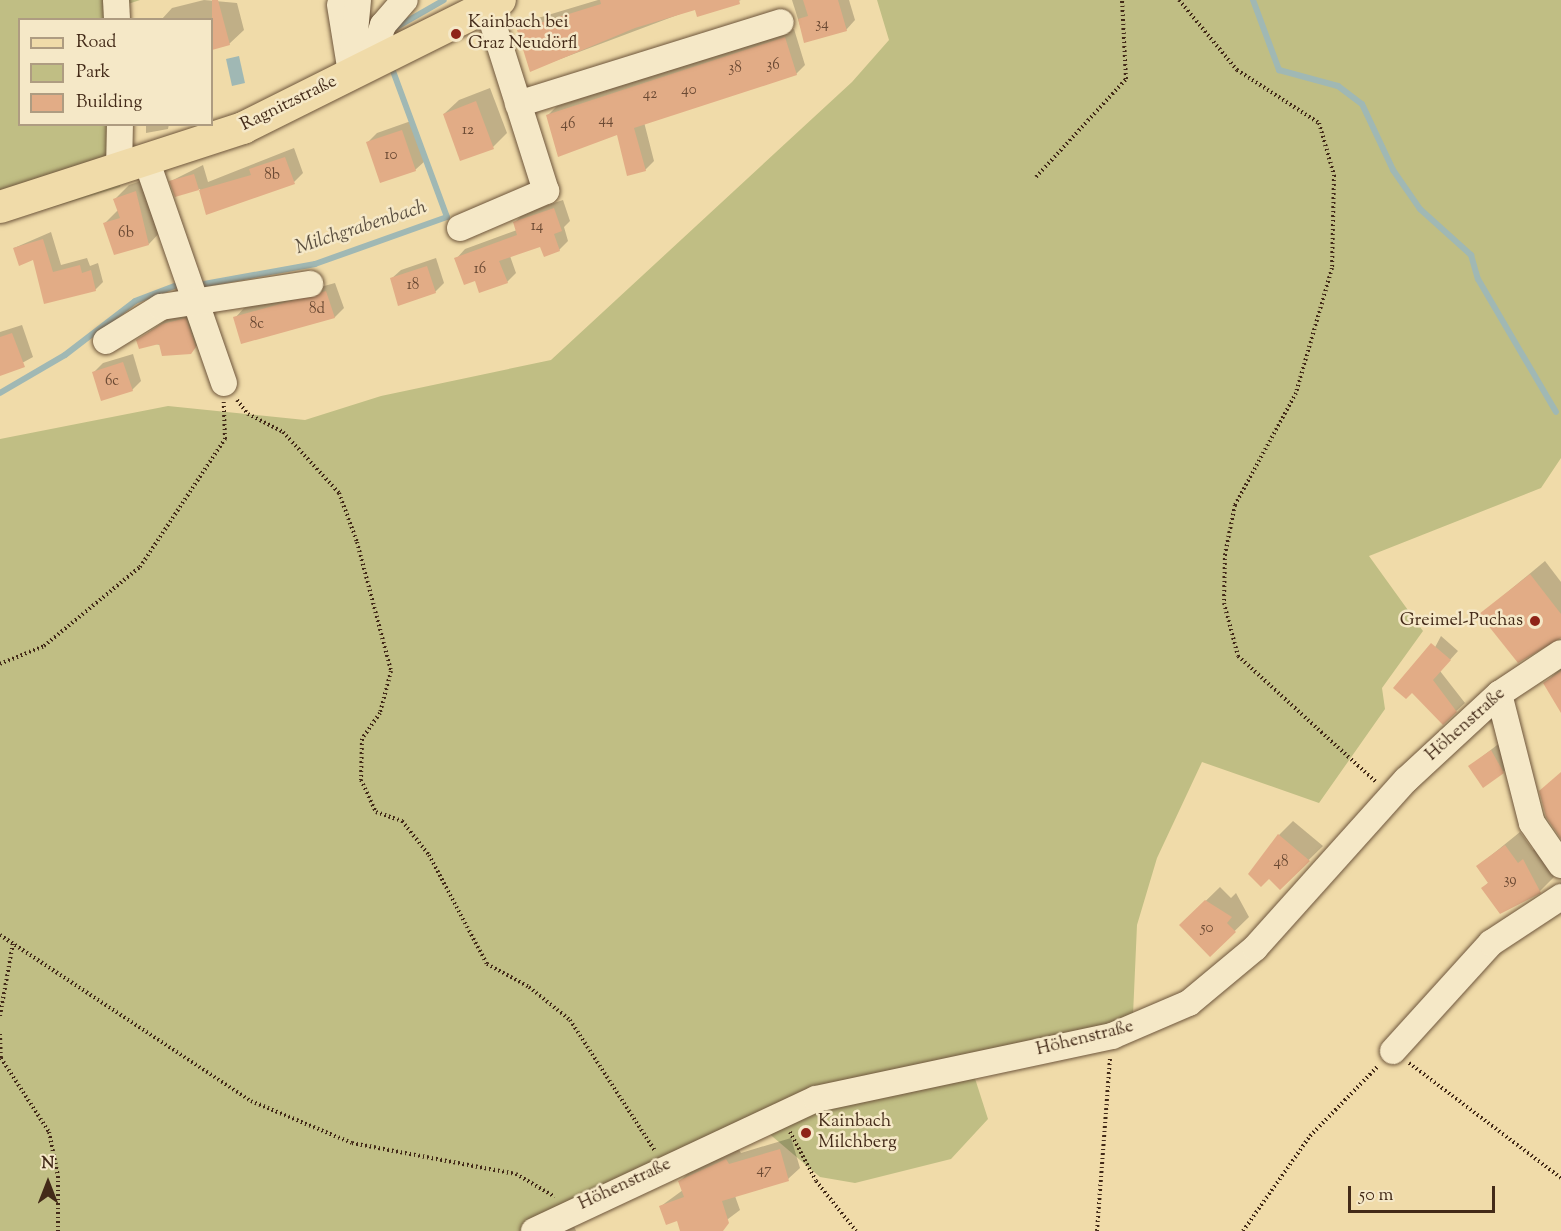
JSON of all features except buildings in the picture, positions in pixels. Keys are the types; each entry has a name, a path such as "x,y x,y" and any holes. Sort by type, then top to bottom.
{"main road":[{"name":"Ragnitzstraße","path":"0,207 133,166 243,128 493,3"}],"street":[{"path":"116,0 117,18"},
{"path":"361,68 383,25 405,0"},
{"path":"349,2 361,68"},
{"path":"460,228 546,192 518,105 493,3"},
{"path":"518,105 781,22"},
{"path":"121,126 133,166 196,304 224,383"},
{"path":"106,341 160,306 196,304 310,284"},
{"name":"Höhenstraße","path":"534,1231 579,1206 780,1113 816,1099 1112,1036 1189,1004 1255,948 1392,796 1499,694 1561,652"},
{"path":"1499,694 1532,823 1561,865"},
{"path":"1393,1051 1491,943 1561,897"}],"path":[{"path":"1036,177 1126,79 1122,0"},
{"path":"1179,0 1237,70 1318,123 1334,175 1332,268 1296,393 1233,515 1224,603 1238,656 1392,796"},
{"path":"0,664 44,646 140,567 225,439 224,383"},
{"path":"224,383 248,414 283,432 339,493 357,542 391,671 380,713 362,739 361,780 376,812 402,821 429,855 487,964 529,987 570,1020 666,1166"},
{"path":"0,935 251,1101 351,1143 516,1174 579,1206"},
{"path":"0,1016 13,943"},
{"path":"0,1034 1,1058 49,1132 58,1176 58,1231"},
{"path":"1097,1231 1112,1036"},
{"path":"1243,1231 1310,1136 1393,1051 1561,1178"},
{"path":"780,1113 816,1181 856,1231"}],"green space":[{"path":"0,0 140,0 125,5 125,18 18,18 18,126 128,126 129,144 120,187 0,223"},
{"path":"877,0 1561,0 1561,458 1541,488 1369,556 1423,631 1382,688 1385,709 1319,803 1202,762 1157,858 1137,925 1132,1038 971,1066 988,1119 951,1159 855,1183 820,1177 766,1131 558,1231 0,1231 0,439 168,406 305,420 381,396 551,360 852,82 889,40"}],"water":[{"path":"239,56 245,83 232,86 226,59"}],"waterway":[{"name":"Milchgrabenbach","path":"395,28 444,0"},
{"path":"1253,0 1279,70 1338,86 1362,104 1393,170 1420,209 1471,255 1478,279 1556,412"},
{"name":"Milchgrabenbach","path":"204,284 315,264 447,217 393,71"},
{"name":"Milchgrabenbach","path":"0,393 65,355 135,301 177,285"}],"place":[{"name":"Kainbach bei Graz Neudörfl","path":"456,34"},
{"name":"Greimel-Puchas","path":"1535,621"},
{"name":"Kainbach Milchberg","path":"806,1133"}]}
